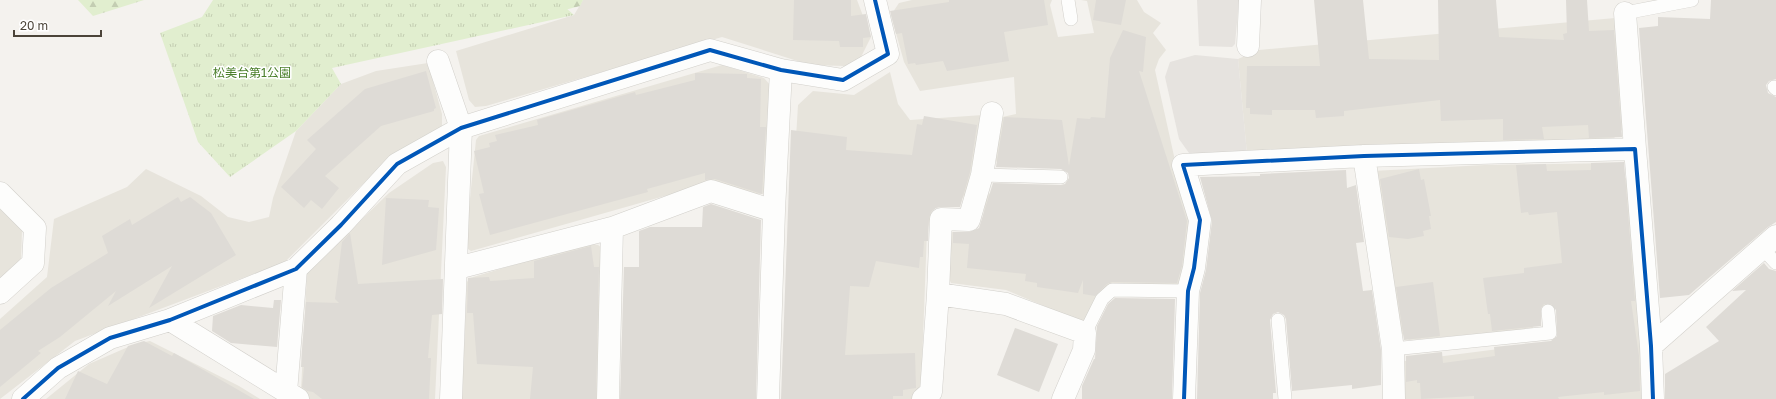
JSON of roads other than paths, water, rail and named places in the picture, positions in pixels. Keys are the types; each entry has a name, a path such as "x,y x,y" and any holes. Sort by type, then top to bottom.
{"street":[{"path":"23,399 58,368 110,338 170,320 296,269 341,225 397,164 461,128 710,50 781,70 844,80 888,54 875,0"},
{"path":"1248,46 1250,0"},
{"path":"1625,13 1652,346 1653,399"},
{"path":"438,61 461,128 451,399"},
{"path":"768,399 774,211 781,70"},
{"path":"923,399 930,392 938,294 941,219 969,220 982,175 992,113"},
{"path":"1184,399 1188,291 1194,268 1200,220 1184,165 1364,156 1635,149"},
{"path":"1364,156 1393,349 1394,399"},
{"path":"457,268 612,228 711,192 774,211"},
{"path":"0,193 35,228 33,263 0,293"},
{"path":"608,399 612,228"},
{"path":"1652,346 1772,249"},
{"path":"170,320 292,395 296,269"},
{"path":"938,294 1006,304 1085,333 1084,350 1063,399"}],"lane":[{"path":"1068,0 1071,19"},
{"path":"1625,13 1692,0"},
{"path":"982,175 1061,177"},
{"path":"1085,333 1102,299 1112,290 1188,291"},
{"path":"1393,349 1550,333 1548,311"},
{"path":"1278,320 1285,399"}],"park label":[{"name":"松美台第1公園","path":"252,73"}]}
